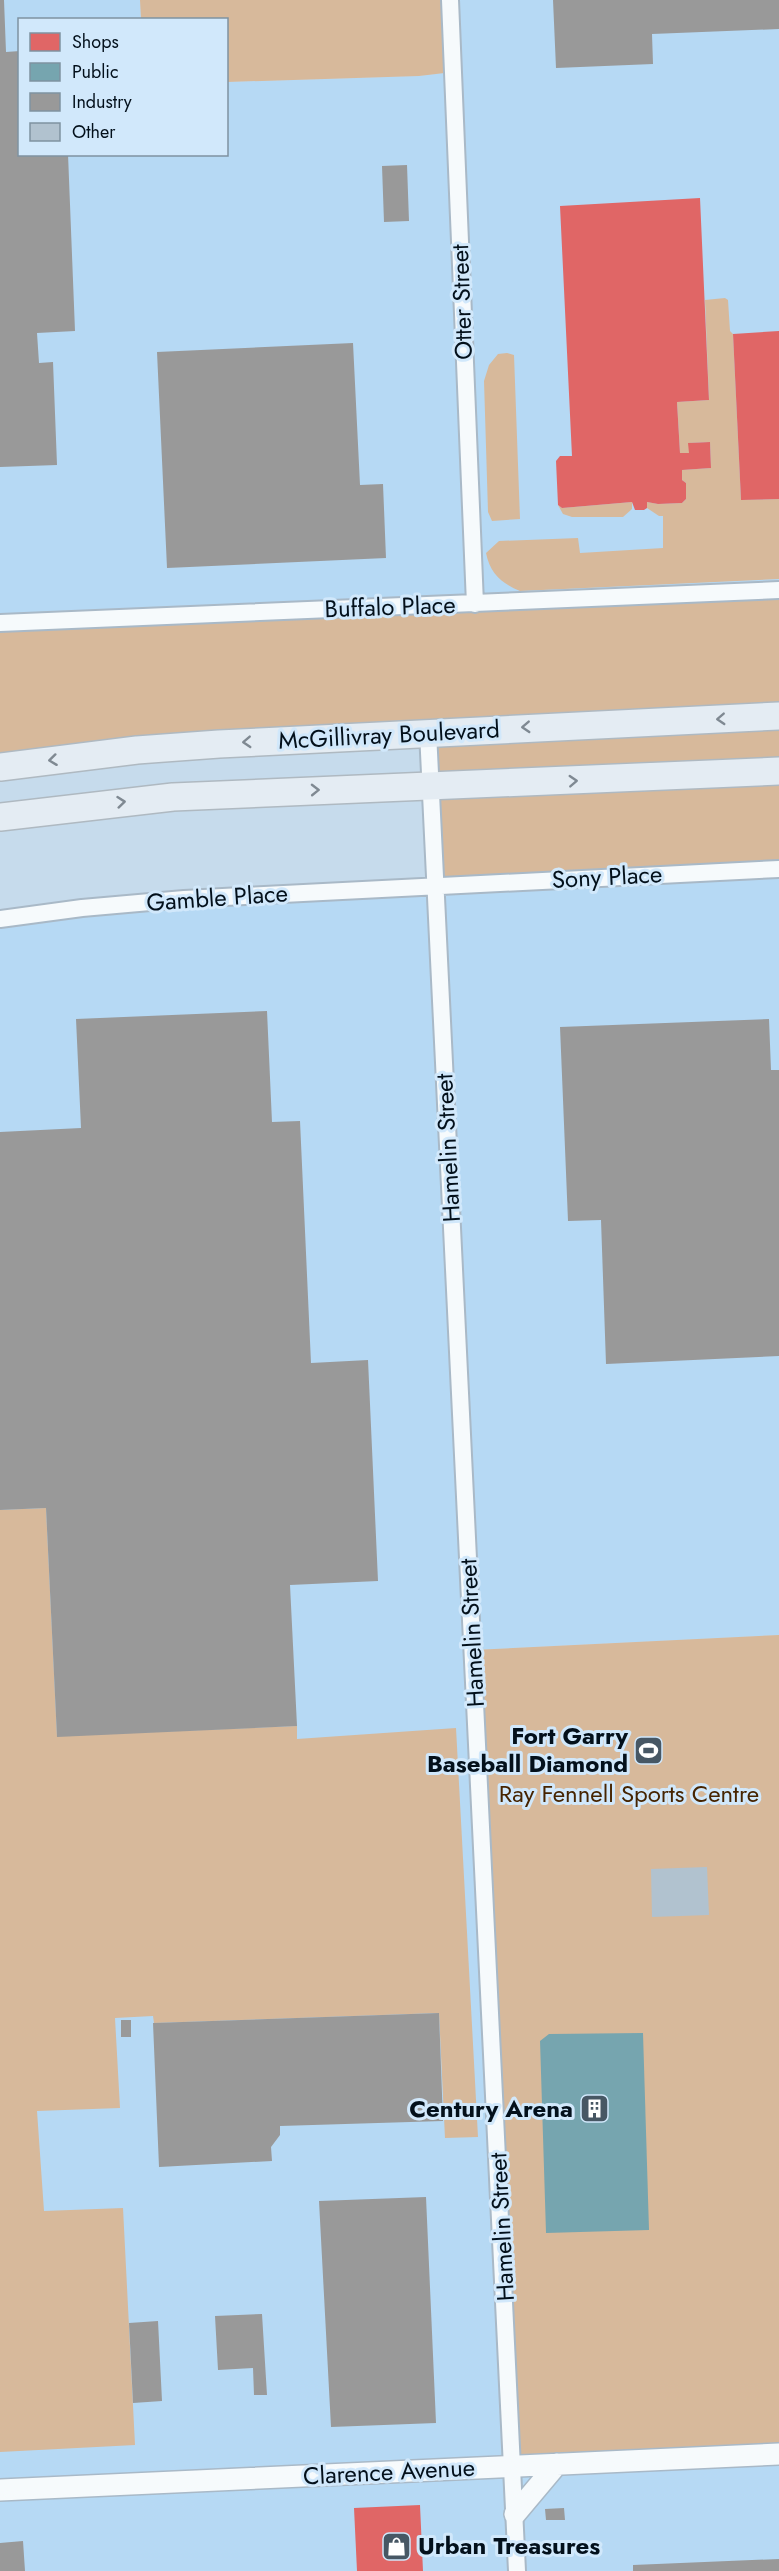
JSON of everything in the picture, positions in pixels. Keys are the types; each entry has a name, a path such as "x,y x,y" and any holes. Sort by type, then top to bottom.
{"main road":[{"name":"McGillivray Boulevard","path":"0,767 207,745 779,716"},
{"name":"McGillivray Boulevard","path":"0,817 173,797 304,790 430,788 779,771"}],"street":[{"name":"Otter Street","path":"450,0 475,604"},
{"name":"Buffalo Place","path":"0,623 779,590"},
{"name":"Hamelin Street","path":"428,732 518,2571"},
{"name":"Sony Place","path":"435,885 779,869"},
{"name":"Gamble Place","path":"0,920 82,908 184,899 435,885"},
{"name":"Clarence Avenue","path":"0,2490 779,2454"},
{"path":"515,2514 558,2464"}],"shaded area":[{"path":"0,0 140,0 141,18 18,18 18,156 228,156 228,82 419,76 452,72 449,0 779,0 779,590 0,623"},
{"path":"779,869 779,1635 473,1650 779,2454 779,2571 0,2571 0,920 82,908"}],"green space":[{"path":"140,0 450,0 453,72 419,76 228,82 228,18 141,18"},
{"path":"725,298 728,300 730,331 733,334 741,500 779,499 779,579 520,591 502,581 490,566 486,553 499,541 578,538 580,553 663,548 663,516 647,508 647,502 682,503 686,499 686,483 682,480 682,470 711,468 710,442 689,443 689,453 680,453 677,402 709,400 705,300"},
{"path":"498,354 514,355 520,519 492,521 488,512 484,381 489,365"},
{"path":"632,502 632,509 623,517 572,517 563,514 558,505 562,508"},
{"path":"779,590 779,869 435,885 428,732 0,767 0,623"},
{"path":"46,1508 57,1736 297,1726 297,1739 456,1728 478,2137 445,2138 439,2013 154,2023 153,2016 115,2018 120,2108 37,2111 44,2211 123,2208 135,2445 0,2452 0,1510"},
{"name":"Ray Fennell Sports Centre","path":"779,1635 779,2454 514,2466 473,1650"}],"building: Shops":[{"path":"700,198 709,400 677,402 680,453 689,453 688,443 710,442 711,468 682,470 682,480 686,483 686,499 682,503 647,502 647,508 644,510 635,510 632,502 562,508 558,505 556,461 560,456 572,456 560,206"},
{"path":"779,331 779,499 741,500 733,334"},
{"path":"420,2505 423,2571 357,2571 354,2508"}],"building: Public":[{"name":"Century Arena","path":"643,2033 649,2230 546,2233 540,2041 549,2034"}],"building: Industry":[{"path":"0,0 4,0 6,52 18,51 18,156 68,156 75,331 37,333 39,363 53,362 57,465 0,467"},
{"path":"553,0 779,0 779,29 652,34 653,64 556,68"},
{"path":"407,165 409,221 384,222 382,166"},
{"path":"353,343 360,485 383,484 386,558 167,568 157,352"},
{"path":"267,1011 272,1122 300,1121 311,1363 368,1360 378,1581 290,1585 297,1726 57,1737 46,1508 0,1510 0,1132 81,1128 76,1019"},
{"path":"769,1019 771,1070 779,1070 779,1356 606,1364 601,1220 568,1221 560,1027"},
{"path":"439,2013 443,2121 280,2126 280,2135 271,2147 272,2161 159,2167 153,2023"},
{"path":"121,2020 131,2020 131,2037 121,2037"},
{"path":"426,2197 436,2423 331,2427 319,2201"},
{"path":"262,2314 267,2395 254,2395 253,2368 218,2370 215,2316"},
{"path":"158,2321 162,2401 133,2403 129,2323"},
{"path":"564,2508 565,2520 546,2520 545,2509"},
{"path":"23,2541 25,2571 0,2571 0,2543"},
{"path":"779,2559 779,2571 633,2571 633,2565"}],"building: Other":[{"path":"707,1867 709,1915 652,1917 651,1869"}],"place":[{"name":"Fort Garry Baseball Diamond","path":"649,1750"},
{"name":"Century Arena","path":"594,2109"},
{"name":"Urban Treasures","path":"397,2546"}]}
